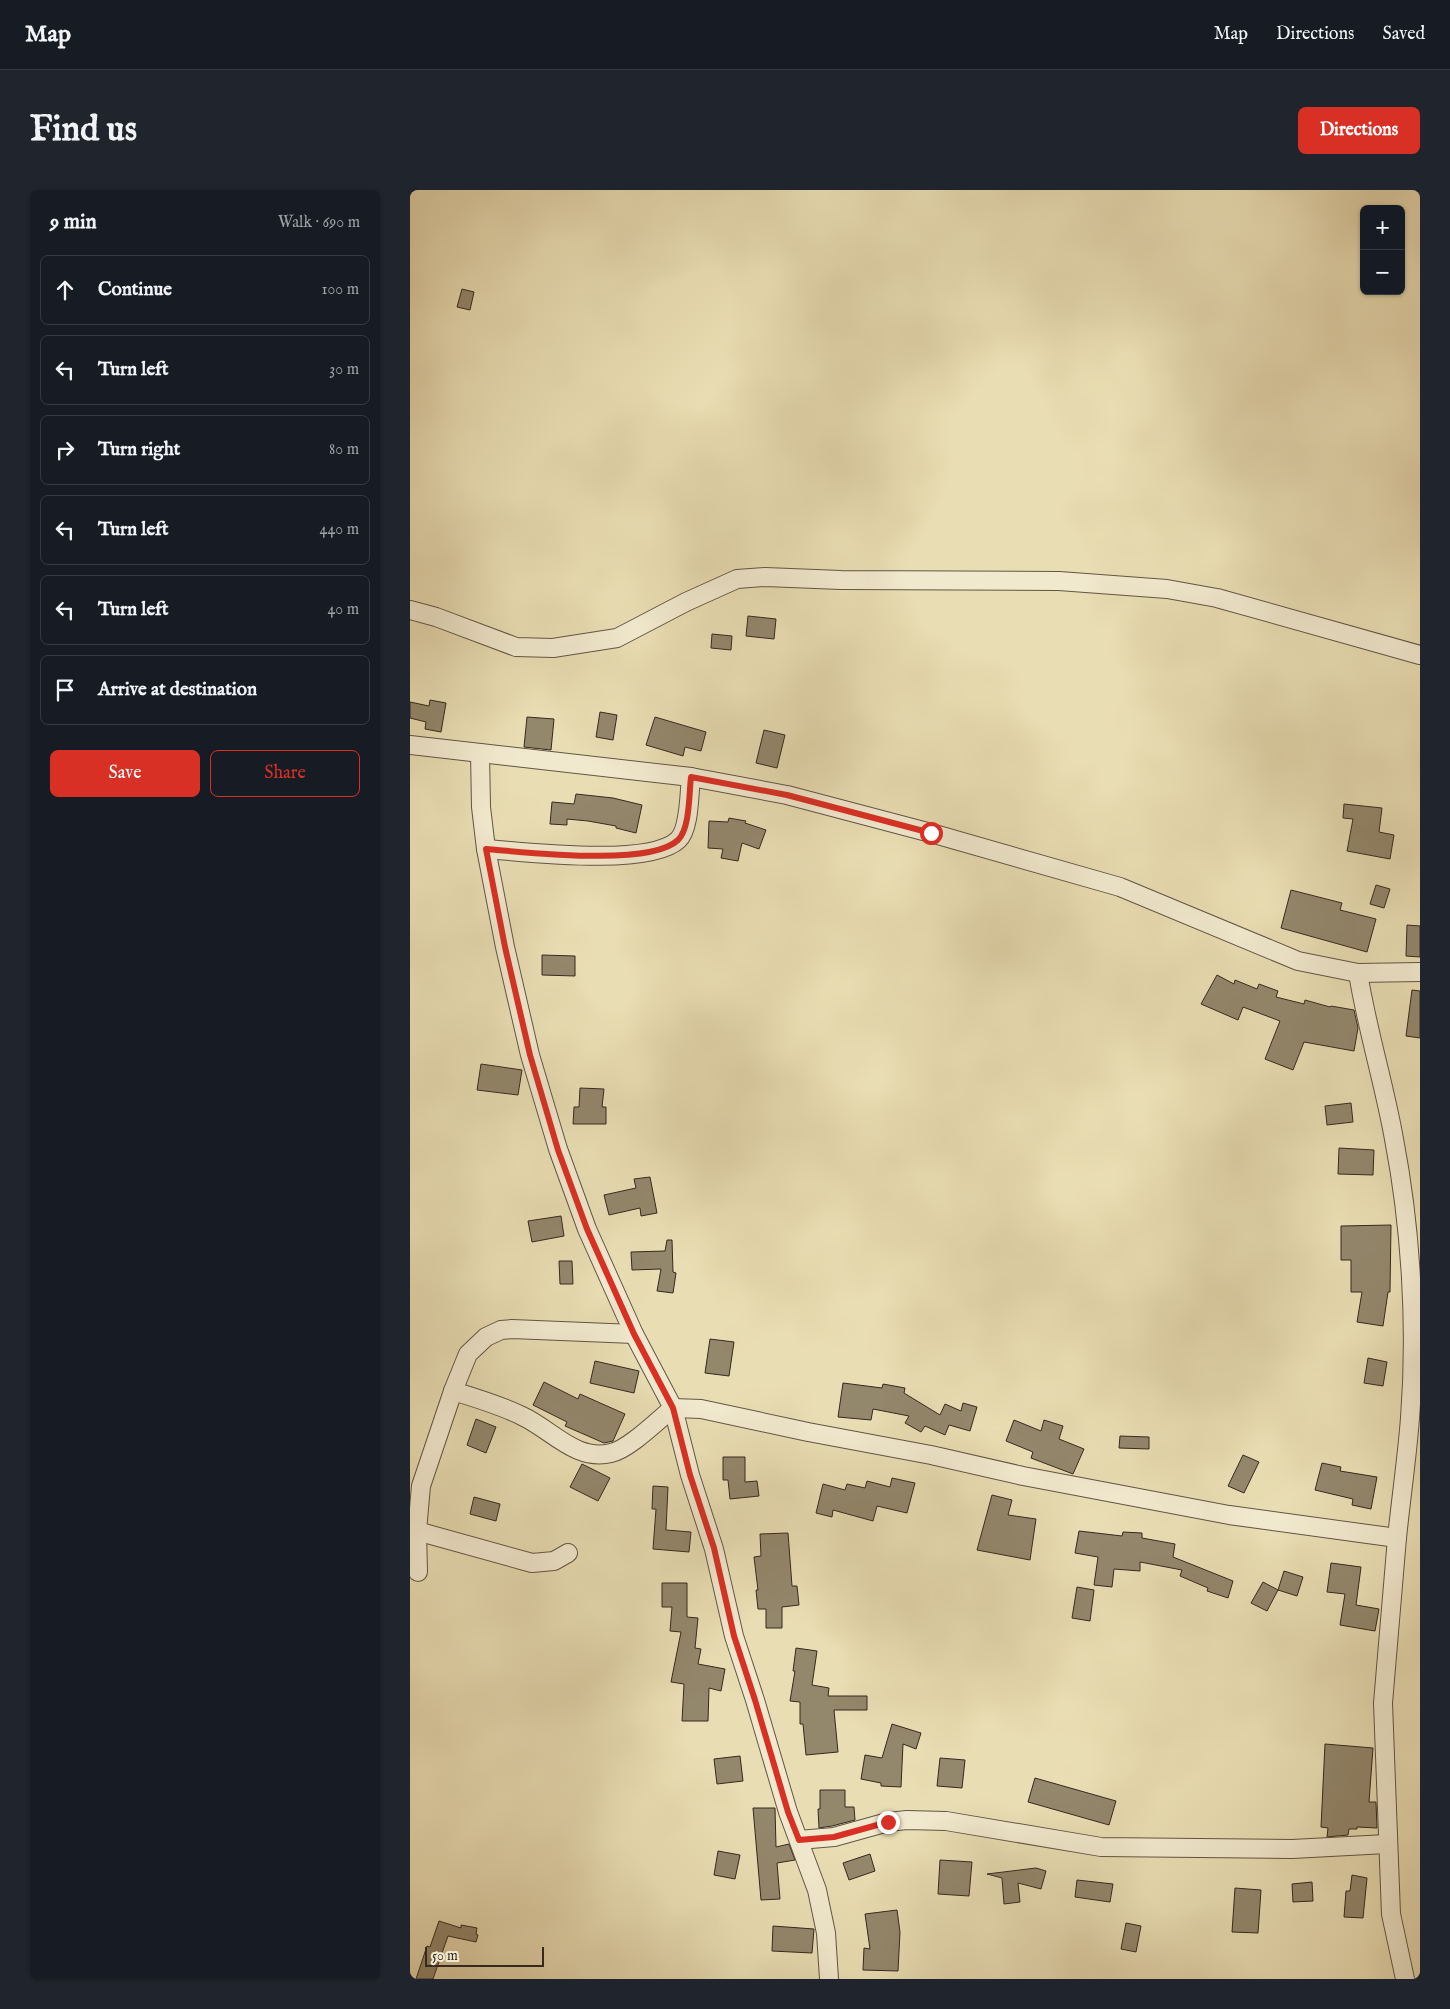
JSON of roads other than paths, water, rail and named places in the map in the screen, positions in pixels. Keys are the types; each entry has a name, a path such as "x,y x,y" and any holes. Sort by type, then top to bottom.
{"street":[{"path":"410,610 436,617 516,647 554,648 618,638 686,602 737,580 765,577 841,580 1059,581 1168,590 1217,598 1420,655"},
{"path":"410,745 691,777 787,795 1031,861 1120,888 1298,961 1358,973 1420,972"},
{"path":"480,753 481,807 486,849 505,947 530,1055 558,1150 587,1229 634,1334 673,1408 690,1475 714,1548 734,1636 788,1812 818,1890 826,1934 830,1979"},
{"path":"486,849 594,856 626,855 657,851 679,839 687,819 691,777"},
{"path":"1358,973 1364,1014 1394,1139 1406,1229 1412,1304 1410,1416 1397,1538 1383,1703 1391,1914 1405,1979"},
{"path":"418,1572 417,1531 421,1486 453,1391 468,1354 486,1337 501,1330 537,1328 634,1334"},
{"path":"453,1391 489,1402 524,1416 574,1448 596,1455 612,1453 628,1446 673,1408 701,1409 808,1432 931,1454 1023,1476 1228,1516 1397,1538"},
{"path":"417,1531 532,1563 554,1561 568,1553"},
{"path":"799,1840 834,1837 888,1822 946,1820 1101,1847 1292,1849 1387,1844"}]}
